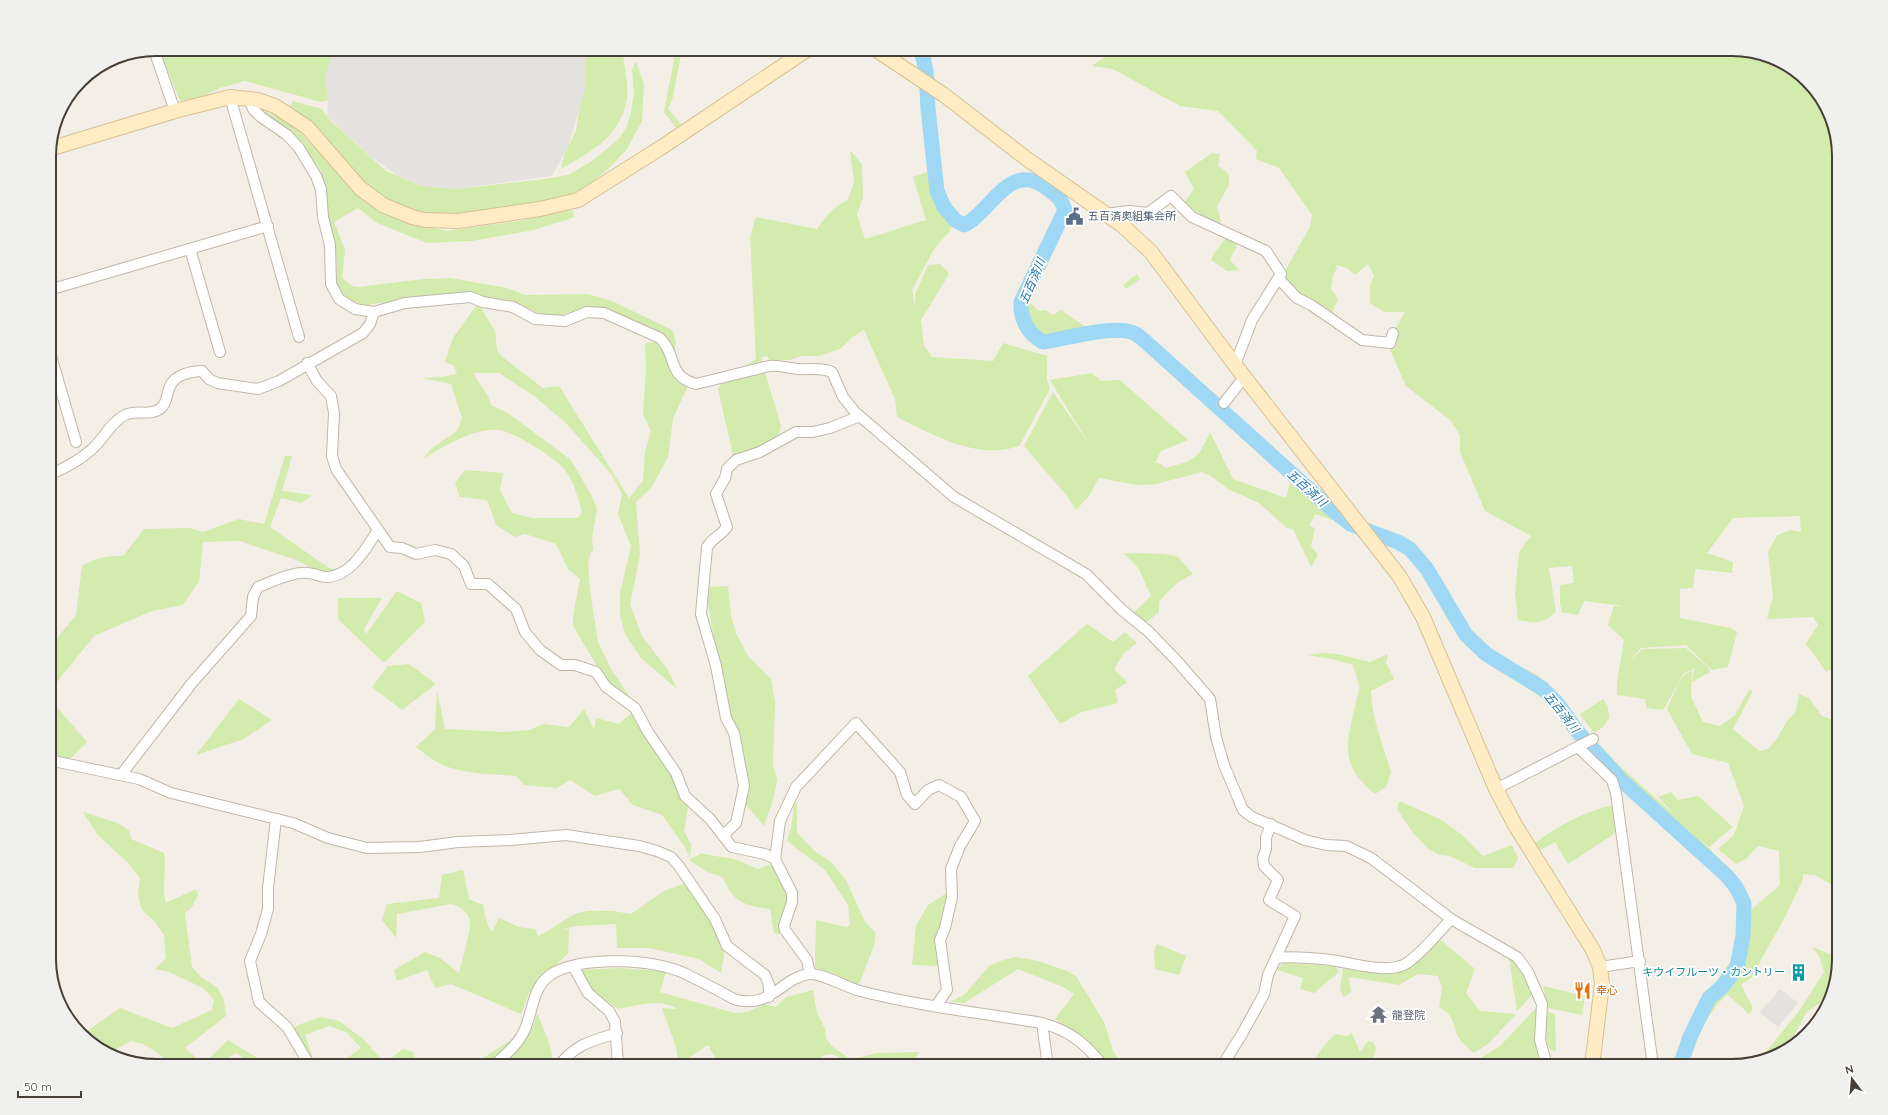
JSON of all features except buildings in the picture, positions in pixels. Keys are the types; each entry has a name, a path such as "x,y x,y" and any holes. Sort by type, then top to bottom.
{"street":[{"path":"156,56 175,111"},
{"path":"57,147 175,111 230,97 248,98 275,106 307,127 360,188 383,205 412,217 425,220 458,221 540,209 578,200 656,151 798,56"},
{"path":"886,56 928,84 1027,158 1123,226 1151,252 1235,365 1358,521 1400,577 1417,606 1496,789 1515,825 1593,950 1600,967 1602,984 1593,1059"},
{"path":"230,97 299,337"},
{"path":"248,98 252,109 287,135 299,148 316,176 321,189 323,217 330,245 331,284 339,299 355,308 374,312 405,303 470,298 483,302 513,307 535,318 565,321 587,312 604,312 660,338 667,344 677,373 684,380 696,384 769,366 781,365 797,369 823,368 832,372 843,397 860,416 954,498 1086,574 1122,610 1148,631 1177,661 1210,699 1216,737 1224,765 1243,810 1252,817 1305,840 1346,846 1371,858 1451,919 1517,957 1528,972 1542,1004 1540,1040 1545,1059"},
{"path":"1105,214 1129,211 1148,213 1172,196 1192,217 1266,251 1281,274 1252,320 1235,365"},
{"path":"56,288 268,226"},
{"path":"190,250 220,352"},
{"path":"1279,279 1297,298 1311,305 1362,340 1390,343 1393,333"},
{"path":"56,472 72,464 91,450 125,415 133,412 152,413 161,408 167,400 170,386 184,374 191,371 202,371 209,379 217,383 253,390 279,381 363,332 370,324 374,312"},
{"path":"307,364 317,381 331,396 334,413 332,456 336,469 370,515 378,530 390,546 402,548 416,554 436,550 451,554 464,566 472,584 488,584 516,609 525,632 540,650 561,665 575,664 596,672 606,687 635,708 648,732 676,773 685,796 710,819 732,847 765,854 775,859"},
{"path":"56,373 76,442"},
{"path":"1224,403 1245,376"},
{"path":"724,836 736,823 744,786 734,733 726,718 716,666 701,614 707,548 712,539 722,534 727,526 716,494 725,478 727,469 736,460 760,452 796,432 813,432 830,428 860,416"},
{"path":"121,775 192,683 251,616 253,597 258,587 300,573 311,572 327,577 341,573 359,558 378,530"},
{"path":"810,974 807,960 784,930 792,902 792,893 775,859 780,821 796,787 856,723 900,772 907,795 915,804 933,787 939,785 962,797 975,821 960,846 951,869 952,897 945,928 940,940 947,990 936,1006"},
{"path":"1496,789 1579,748 1593,739"},
{"path":"1579,748 1612,780 1616,793 1652,1059"},
{"path":"56,761 139,779 177,794 293,823 328,838 367,848 420,848 458,842 510,840 566,835 657,850 671,857 679,866 715,919 727,946 765,974 769,986 769,996"},
{"path":"276,819 268,888 268,909 261,934 250,961 259,1002 287,1027 306,1059"},
{"path":"1226,1059 1264,994 1268,975 1296,916 1269,900 1278,880 1264,866 1263,858 1266,849 1266,838 1271,824"},
{"path":"1276,958 1291,957 1315,959 1384,968 1398,966 1407,963 1437,935 1451,919"},
{"path":"1600,967 1640,961"},
{"path":"501,1059 511,1050 525,1029 536,992 543,981 555,972 573,966 605,962 640,962 662,966 682,973 737,1000 754,1001 769,996 797,978 810,974 858,990 936,1006 1042,1023 1062,1029 1074,1036 1090,1049 1098,1059"},
{"path":"573,966 588,993 609,1011 615,1022 618,1059"},
{"path":"1042,1023 1047,1059"},
{"path":"564,1059 568,1054 585,1044 617,1033"}],"green space":[{"path":"162,56 338,56 325,77 328,100 321,102 245,81 220,88 199,98 180,101"},
{"path":"583,56 623,56 627,83 627,99 618,124 611,134 603,142 583,156 561,169 564,154 576,131 585,72"},
{"path":"675,56 681,56 673,97 668,109 683,126 677,129 664,112"},
{"path":"1106,56 1732,56 1758,59 1782,69 1803,85 1819,106 1829,130 1832,150 1832,668 1826,672 1808,646 1805,645 1818,625 1813,617 1767,619 1773,596 1768,552 1777,535 1791,530 1801,532 1800,516 1733,518 1707,553 1733,562 1732,573 1695,569 1693,588 1674,589 1680,589 1680,618 1731,628 1737,632 1728,667 1712,670 1686,645 1641,648 1626,665 1642,649 1686,648 1709,668 1710,672 1692,682 1694,669 1684,673 1663,710 1647,708 1645,699 1617,695 1618,675 1624,640 1608,625 1614,606 1623,606 1584,601 1578,615 1562,612 1560,604 1560,585 1574,583 1572,566 1549,568 1556,612 1546,619 1538,622 1518,620 1515,593 1519,552 1531,536 1485,511 1460,452 1460,435 1450,420 1406,386 1387,343 1405,312 1384,312 1370,303 1370,286 1374,276 1368,264 1355,275 1347,268 1336,265 1337,268 1333,275 1331,289 1338,299 1332,313 1297,298 1283,278 1284,273 1310,227 1312,215 1279,168 1256,159 1257,151 1218,111 1180,106 1113,69 1092,66"},
{"path":"636,61 644,84 642,121 627,149 608,169 586,188 541,202 455,215 410,212 378,197 312,123 290,106 293,101 322,109 329,119 386,171 421,186 456,189 545,179 568,175 592,161 620,138 627,126 631,112 634,93 632,70"},
{"path":"258,108 292,124 364,199 416,223 446,231 519,221 572,210 575,217 534,230 472,241 427,243 377,223 358,208 334,222 345,250 342,278 352,286 358,287 424,279 451,278 507,288 525,295 588,294 612,301 672,330 676,341 674,360 669,341 654,329 607,309 590,308 552,317 469,293 371,304 361,308 337,290 337,263 321,171 292,135 264,115"},
{"path":"850,150 862,164 863,197 857,214 865,239 926,220 913,177 929,171 937,203 954,223 949,232 934,249 912,290 915,305 915,295 928,265 940,264 949,274 921,320 924,345 932,357 993,361 1003,343 1047,356 1047,379 1050,389 1019,446 1004,450 972,448 941,438 897,417 895,399 864,330 854,336 840,349 819,356 802,356 790,360 769,360 767,356 761,358 781,426 778,439 734,460 718,389 725,379 756,359 750,237 756,217 817,229 830,212 848,200 854,182"},
{"path":"1212,153 1220,154 1218,166 1229,175 1229,185 1217,206 1221,223 1205,218 1184,203 1194,189 1185,172"},
{"path":"1226,238 1238,243 1230,260 1239,270 1227,271 1211,260 1214,253"},
{"path":"1137,274 1140,279 1126,289 1123,285"},
{"path":"1029,301 1038,311 1045,310 1053,315 1061,310 1089,328 1080,333 1058,338 1041,336 1032,327 1025,310 1024,306"},
{"path":"478,303 495,331 497,351 505,359 543,388 559,386 629,498 643,481 645,452 651,431 643,414 646,369 645,343 663,342 690,382 673,418 668,457 652,487 636,502 640,555 630,605 642,636 668,670 677,689 641,658 625,634 620,615 620,593 631,546 618,514 622,494 612,475 564,421 534,396 499,373 473,373 488,396 491,405 508,413 571,460 592,496 597,509 592,538 593,549 590,554 588,565 598,642 610,667 631,699 606,681 573,626 573,617 580,579 568,569 556,544 525,534 515,537 496,525 487,500 460,497 455,483 465,470 503,473 500,490 512,513 533,518 578,518 582,513 573,485 565,470 553,459 534,446 514,435 499,430 489,430 469,435 449,444 423,459 432,448 457,431 462,418 451,384 421,378 443,377 457,374 454,366 445,361 453,338"},
{"path":"1092,373 1101,381 1120,380 1188,440 1161,451 1155,463 1159,463 1166,468 1194,458 1202,448 1210,432 1233,479 1286,498 1290,483 1336,521 1315,514 1309,526 1315,528 1311,546 1318,555 1311,567 1293,529 1287,528 1259,503 1228,489 1211,476 1202,472 1156,484 1138,485 1099,478 1089,496 1076,510 1067,496 1024,446 1053,392 1089,444 1050,380"},
{"path":"285,456 292,456 282,491 312,495 302,503 281,498 270,527 329,568 344,571 327,577 299,561 240,541 203,542 199,581 183,605 152,611 94,636 56,683 56,639 76,615 82,566 102,558 123,556 144,529 189,528 203,532 239,519 264,524"},
{"path":"1370,528 1404,542 1427,561 1472,634 1490,651 1537,675 1557,693 1579,724 1623,769 1677,817 1658,797 1671,792 1678,800 1698,796 1733,827 1709,847 1699,838 1735,875 1751,910 1780,885 1779,851 1758,846 1747,858 1736,864 1718,849 1734,835 1744,806 1728,763 1692,754 1667,709 1679,682 1686,673 1692,671 1691,697 1703,722 1720,726 1735,715 1749,690 1753,691 1733,729 1759,751 1768,749 1776,740 1787,721 1796,711 1799,694 1809,698 1822,716 1832,720 1832,885 1815,875 1803,874 1803,879 1786,915 1751,978 1741,985 1753,1008 1749,1014 1727,994 1716,1006 1690,1043 1689,1059 1678,1059 1680,1049 1700,1003 1734,957 1739,932 1737,900 1723,880 1682,845 1587,748 1554,706 1535,687 1502,670 1470,645 1412,554 1379,537"},
{"path":"1124,553 1164,554 1178,557 1193,574 1178,582 1170,589 1159,602 1159,612 1144,624 1133,613 1151,596 1139,569"},
{"path":"728,586 731,616 736,633 748,656 771,679 775,702 773,765 777,780 774,797 764,826 746,805 747,783 728,716 705,587"},
{"path":"397,591 421,603 425,622 384,663 338,619 338,598 382,598 364,629 366,634"},
{"path":"1087,624 1113,642 1125,632 1137,643 1124,653 1114,669 1127,682 1115,690 1118,703 1082,712 1060,724 1028,676"},
{"path":"1324,653 1338,654 1370,662 1388,654 1386,663 1394,679 1371,691 1373,712 1391,772 1386,787 1375,794 1357,775 1351,766 1349,757 1349,736 1359,686 1353,665 1307,655"},
{"path":"409,664 436,684 402,710 372,687 388,666"},
{"path":"437,690 445,729 504,732 529,730 544,724 569,727 584,709 594,729 596,718 619,724 634,711 664,755 677,788 688,807 684,831 691,844 690,858 684,846 662,815 633,805 619,789 595,796 570,780 557,788 524,785 516,776 486,774 455,769 431,759 416,747 435,729"},
{"path":"239,699 272,720 244,739 196,755"},
{"path":"1603,699 1608,707 1609,718 1603,727 1594,733 1580,714"},
{"path":"56,706 87,742 66,763 56,761"},
{"path":"1399,801 1440,819 1462,835 1483,856 1512,845 1518,858 1513,868 1475,868 1450,856 1440,855 1427,848 1411,830 1397,809"},
{"path":"797,803 797,832 814,851 831,862 846,880 865,922 876,933 874,946 859,984 815,967 816,920 846,927 850,925 848,905 825,870 787,841 792,824 794,804"},
{"path":"1614,805 1617,827 1614,834 1568,864 1555,842 1540,850 1535,843 1553,830 1583,815"},
{"path":"83,812 117,823 129,830 131,839 164,853 164,891 166,903 196,889 198,895 192,907 185,913 192,967 201,977 218,988 224,1000 226,1016 185,1048 197,1059 165,1059 143,1044 131,1041 115,1050 106,1046 87,1031 120,1008 172,1028 212,1010 214,1000 203,988 169,972 155,969 166,958 164,935 155,922 142,910 138,895 140,878 128,863 97,834"},
{"path":"702,853 734,859 758,869 772,864 786,891 788,901 779,922 780,934 774,933 770,909 754,906 741,901 731,892 723,877 707,872 689,860"},
{"path":"463,870 469,899 483,905 488,926 492,932 499,918 519,927 535,929 538,936 569,917 586,911 631,914 664,891 688,882 701,900 725,948 721,973 699,959 649,948 617,948 616,924 577,926 559,930 569,929 568,953 529,993 521,1014 451,984 435,988 427,970 397,981 394,970 425,952 440,958 459,973 470,927 468,916 461,908 451,904 397,914 396,938 382,920 387,904 439,898 442,875"},
{"path":"945,894 948,899 941,966 912,965 916,926 928,905"},
{"path":"1437,937 1475,969 1466,993 1480,1011 1516,1014 1488,1044 1474,1053 1463,1044 1457,1035 1452,1019 1439,1007 1442,988 1438,976 1418,974 1399,985 1349,977 1351,992 1344,997 1340,990 1343,969 1357,966 1399,968"},
{"path":"1157,944 1186,956 1179,975 1155,969 1154,951"},
{"path":"1813,947 1832,955 1829,985 1822,1002 1807,1012 1792,1039 1782,1046 1765,1053 1799,1011 1824,972 1820,958"},
{"path":"1511,956 1519,965 1533,994 1517,1011 1509,959"},
{"path":"1016,957 1038,961 1067,971 1076,976 1104,1022 1113,1051 1119,1059 1103,1059 1085,1040 1055,1019 1074,994 1063,987 1018,969 964,1003 950,1002 964,995 989,966 1003,960"},
{"path":"1285,963 1335,966 1339,972 1314,993 1300,989 1303,978 1278,970 1278,968"},
{"path":"621,968 666,972 660,992 734,1013 748,1012 764,1004 776,1007 786,997 813,990 817,1013 825,1029 826,1038 832,1046 850,1059 841,1059 831,1054 823,1056 819,1059 716,1059 708,1045 687,1059 678,1059 676,1047 662,1008 677,1009 664,1004 656,1003 618,1009 590,989 575,970"},
{"path":"1543,986 1585,996 1582,1015 1548,1008"},
{"path":"1536,1008 1537,1059 1479,1059 1500,1046"},
{"path":"1547,1011 1555,1014 1556,1051 1550,1050 1545,1036"},
{"path":"537,1012 548,1040 553,1059 505,1059 528,1035 535,1021"},
{"path":"320,1017 339,1021 363,1039 381,1059 346,1059 361,1048 346,1032 329,1026 305,1035 313,1059 307,1059 293,1030 296,1026"},
{"path":"1352,1033 1360,1052 1368,1041 1373,1042 1376,1048 1373,1059 1315,1059 1323,1047 1335,1034 1347,1036"},
{"path":"515,1037 506,1051 496,1059 482,1059"},
{"path":"228,1040 259,1059 244,1059 236,1053 226,1059 208,1059"},
{"path":"403,1049 413,1052 416,1059 390,1059"},
{"path":"919,1052 915,1059 855,1059 876,1053"}],"shaded area":[{"path":"585,56 585,90 569,144 552,176 456,189 421,186 398,176 370,156 327,116 328,100 325,77 331,57"},
{"path":"1780,989 1798,1003 1778,1027 1760,1012"}],"waterway":[{"name":"五百済川","path":"923,56 926,71 928,109 937,191 944,207 955,220 964,225 974,219 1001,191 1011,184 1021,180 1032,181 1045,187 1058,197 1065,210 1021,302 1024,320 1033,335 1043,342 1102,331 1115,330 1136,334 1330,508 1350,524 1398,542 1410,549 1427,569 1466,635 1486,654 1543,689 1558,704 1577,731 1620,779 1727,876 1736,887 1744,903 1743,936 1737,967 1723,986 1709,998 1690,1037 1682,1059"}],"place":[{"name":"五百済奥組集会所","path":"1075,216"},
{"name":"キウイフルーツ・カントリー","path":"1798,972"},
{"name":"幸心","path":"1583,990"},
{"name":"龍登院","path":"1379,1015"}]}
